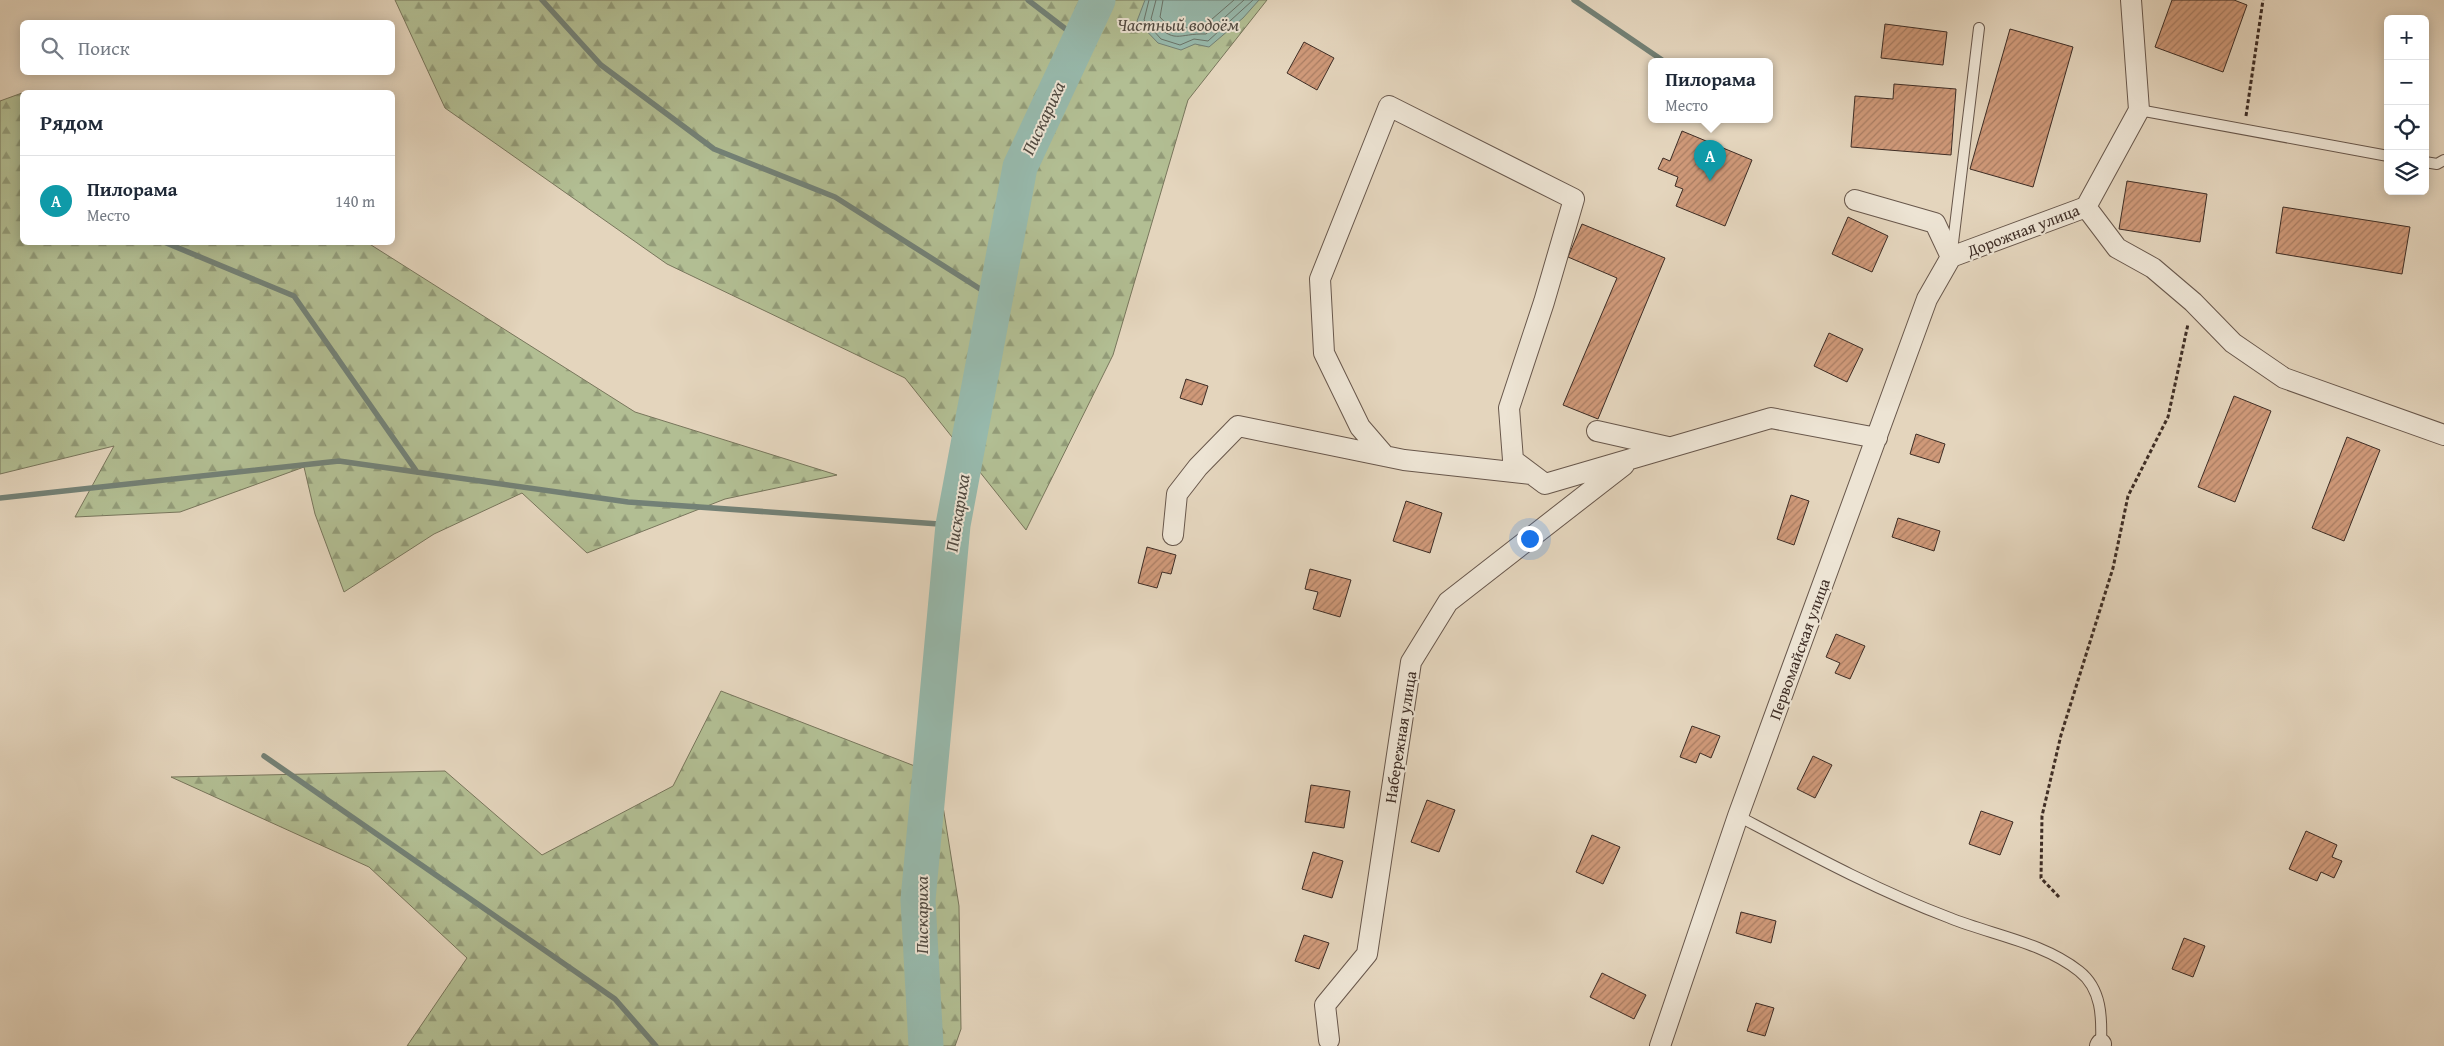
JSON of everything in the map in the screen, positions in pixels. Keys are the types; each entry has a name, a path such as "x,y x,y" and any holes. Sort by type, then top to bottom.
{"street":[{"path":"2131,0 2139,110"},
{"path":"1385,456 1360,428 1324,353 1320,279 1389,106 1574,199 1544,302 1508,408 1513,460 1545,484 1771,418 1876,438"},
{"name":"Дорожная улица","path":"1951,257 2086,206 2139,110"},
{"path":"1855,200 1935,223 1951,257"},
{"path":"2086,206 2117,248 2153,268 2193,302 2233,343 2284,378 2444,435"},
{"name":"Первомайская улица","path":"1660,1046 1738,816 1927,299 1951,257"},
{"path":"1173,535 1177,494 1198,467 1238,426 1385,456 1532,474"},
{"path":"1597,432 1670,447"},
{"name":"Набережная улица","path":"1329,1040 1326,1004 1367,954 1412,662 1448,602 1633,458"}],"lane":[{"path":"1951,257 1979,28"},
{"path":"2139,110 2384,155"},
{"path":"2429,163 2436,164 2444,160"},
{"path":"1738,816 1847,874 1951,919 2039,948 2080,971 2093,986 2102,1013 2100,1045"}],"path":[{"path":"2244,129 2262,0"},
{"path":"2058,897 2041,878 2042,816 2061,735 2113,568 2128,496 2168,417 2193,302"}],"green space":[{"path":"395,0 1267,0 1188,100 1113,355 1026,530 905,378 667,264 445,108"},
{"path":"20,94 20,245 371,245 635,412 837,475 725,499 587,553 522,493 434,534 344,592 315,514 304,467 180,512 75,517 114,446 0,474 0,101"},
{"path":"721,691 938,775 959,906 961,1029 955,1046 407,1046 467,958 369,867 171,777 445,771 542,855 673,786"}],"water":[{"name":"Частный водоём","path":"1145,0 1259,0 1243,18 1209,47 1195,44 1181,50 1158,43 1137,21"}],"building":[{"path":"2172,0 2234,0 2247,5 2223,72 2155,47"},
{"path":"1885,24 1947,32 1943,65 1881,58"},
{"path":"2010,29 2073,47 2033,187 1970,169"},
{"path":"1304,42 1334,58 1317,90 1287,73"},
{"path":"1894,84 1956,89 1951,155 1851,147 1855,96 1893,99"},
{"path":"1682,131 1752,160 1725,226 1676,206 1683,189 1675,186 1678,177 1658,169 1663,158 1670,161"},
{"path":"2127,181 2207,194 2200,242 2119,229"},
{"path":"2283,207 2410,227 2402,274 2276,253"},
{"path":"1848,217 1888,236 1872,272 1832,254"},
{"path":"1582,224 1665,258 1598,419 1563,405 1617,278 1568,257"},
{"path":"1829,333 1863,349 1847,382 1814,366"},
{"path":"1186,379 1208,386 1202,405 1180,398"},
{"path":"2234,396 2271,411 2235,502 2198,487"},
{"path":"1916,434 1945,444 1939,463 1910,454"},
{"path":"2347,437 2380,450 2344,541 2312,528"},
{"path":"1791,495 1809,501 1794,545 1777,539"},
{"path":"1406,501 1442,513 1430,553 1393,541"},
{"path":"1898,518 1940,531 1934,551 1892,537"},
{"path":"1147,547 1176,555 1171,574 1162,572 1157,588 1138,583"},
{"path":"1310,569 1351,580 1340,617 1313,609 1318,592 1305,589"},
{"path":"1836,634 1865,646 1850,679 1835,673 1840,663 1826,657"},
{"path":"1692,726 1720,736 1711,758 1700,753 1696,763 1680,757"},
{"path":"1813,756 1832,765 1815,798 1797,789"},
{"path":"1311,785 1350,791 1344,828 1305,822"},
{"path":"1427,800 1455,810 1439,852 1411,842"},
{"path":"1981,811 2013,822 2000,855 1969,844"},
{"path":"2306,831 2337,845 2332,857 2342,861 2334,878 2321,872 2317,881 2289,869"},
{"path":"1592,835 1620,847 1603,884 1576,872"},
{"path":"1313,852 1343,861 1332,898 1302,889"},
{"path":"1741,912 1776,921 1771,943 1736,933"},
{"path":"1304,935 1329,943 1319,969 1295,961"},
{"path":"2184,938 2205,946 2193,977 2172,969"},
{"path":"1602,973 1646,995 1634,1019 1590,997"},
{"path":"1756,1003 1774,1008 1765,1036 1747,1031"}],"waterway":[{"path":"542,0 601,65 714,149 835,197 996,299"},
{"path":"1028,0 1080,40"},
{"name":"Пискариха","path":"926,1046 918,900 953,525 1020,167 1098,0"},
{"path":"1574,0 1659,58"},
{"path":"171,245 294,296 417,472"},
{"path":"0,498 339,461 628,502 953,525"},
{"path":"264,756 615,999 656,1046"}],"place":[{"name":"Пилорама","path":"1710,181"}]}
